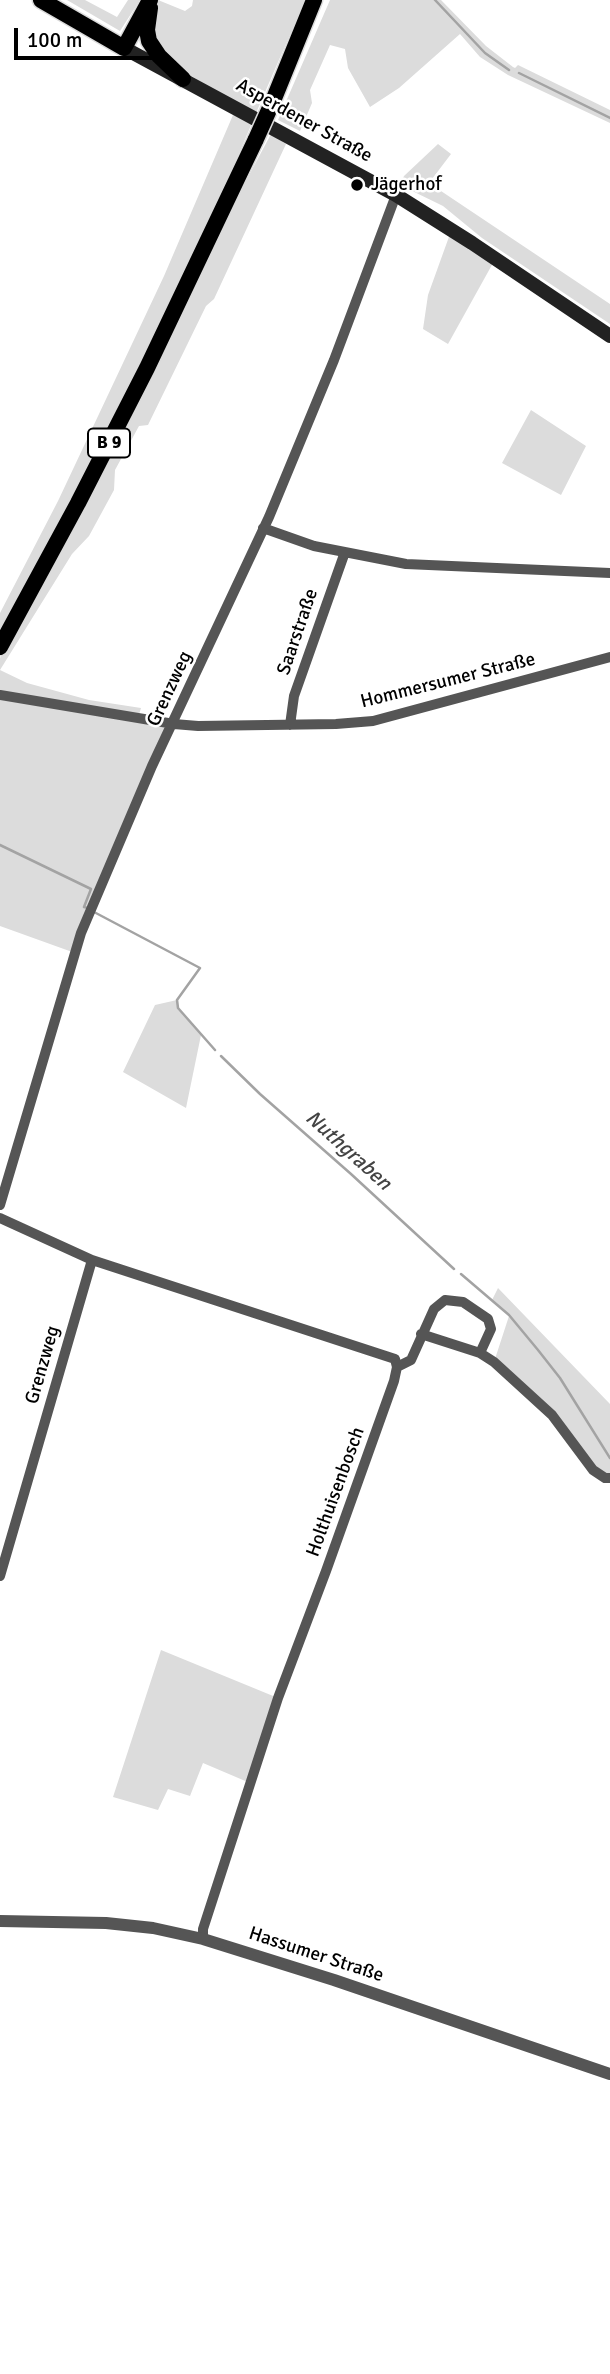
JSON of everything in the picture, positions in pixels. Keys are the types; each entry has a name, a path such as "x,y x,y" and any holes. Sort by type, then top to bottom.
{"main road":[{"name":"Asperdener Straße","path":"41,0 124,48 396,195 610,336"},
{"path":"124,48 150,0"},
{"path":"150,0 147,30 149,41 159,57 183,79"},
{"name":"B 9","path":"0,647 147,369 256,139 314,0"}],"street":[{"name":"Grenzweg","path":"0,1205 81,933 152,766 174,724 263,528 334,360 396,195"},
{"path":"263,528 314,546 406,564 610,573"},
{"name":"Saarstraße","path":"290,724 294,696 345,552"},
{"name":"Hommersumer Straße","path":"0,695 198,726 373,721 610,657"},
{"path":"0,1218 92,1260 395,1359 397,1367 411,1360 434,1309 445,1300 456,1300 488,1319 491,1329 480,1353"},
{"name":"Grenzweg","path":"0,1576 92,1260"},
{"path":"421,1334 480,1353 494,1362 552,1415 593,1470 605,1478 610,1478"},
{"name":"Holthuisenbosch","path":"203,1939 203,1929 278,1698 326,1571 397,1367"},
{"name":"Hassumer Straße","path":"0,1921 106,1923 153,1928 203,1939 334,1980 610,2074"}],"shaded area":[{"path":"67,0 85,0 117,17 128,0 140,0 120,31"},
{"path":"158,0 185,11 192,6 193,0 305,0 256,113 174,65 154,44 153,14"},
{"path":"330,0 441,0 486,46 513,67 518,65 610,110 610,123 508,75 480,57 460,34 399,88 370,107 348,68 345,49 330,45 310,90 312,103 300,131 278,120"},
{"path":"233,115 252,123 211,219 102,444 0,631 0,613 58,501 164,276"},
{"path":"271,134 286,144 214,299 206,306 148,425 139,426 115,470 114,490 89,536 72,554 0,670 0,658 60,550"},
{"path":"438,144 451,154 429,183 610,304 610,324 482,238 443,206 400,185 404,176"},
{"path":"450,234 493,263 448,344 423,329 428,295"},
{"path":"531,410 586,446 561,495 502,463"},
{"path":"0,670 27,683 89,700 141,708 138,718 174,724 75,953 0,926"},
{"path":"177,1000 178,1008 201,1035 186,1108 123,1072 155,1005"},
{"path":"498,1288 610,1404 610,1478 605,1478 552,1415 494,1362 509,1316 492,1300"},
{"path":"161,1650 278,1698 250,1783 203,1763 190,1796 168,1789 158,1810 113,1797"}],"waterway":[{"path":"435,0 485,53 509,70"},
{"path":"519,73 610,118"},
{"name":"Nuthgraben","path":"0,845 91,889 84,907 88,908"},
{"name":"Nuthgraben","path":"94,912 200,968 177,1000 178,1008 215,1050"},
{"name":"Nuthgraben","path":"221,1056 454,1269"},
{"name":"Nuthgraben","path":"461,1274 509,1315 538,1350 560,1378 610,1458"}],"place":[{"name":"Jägerhof","path":"357,185"}]}
